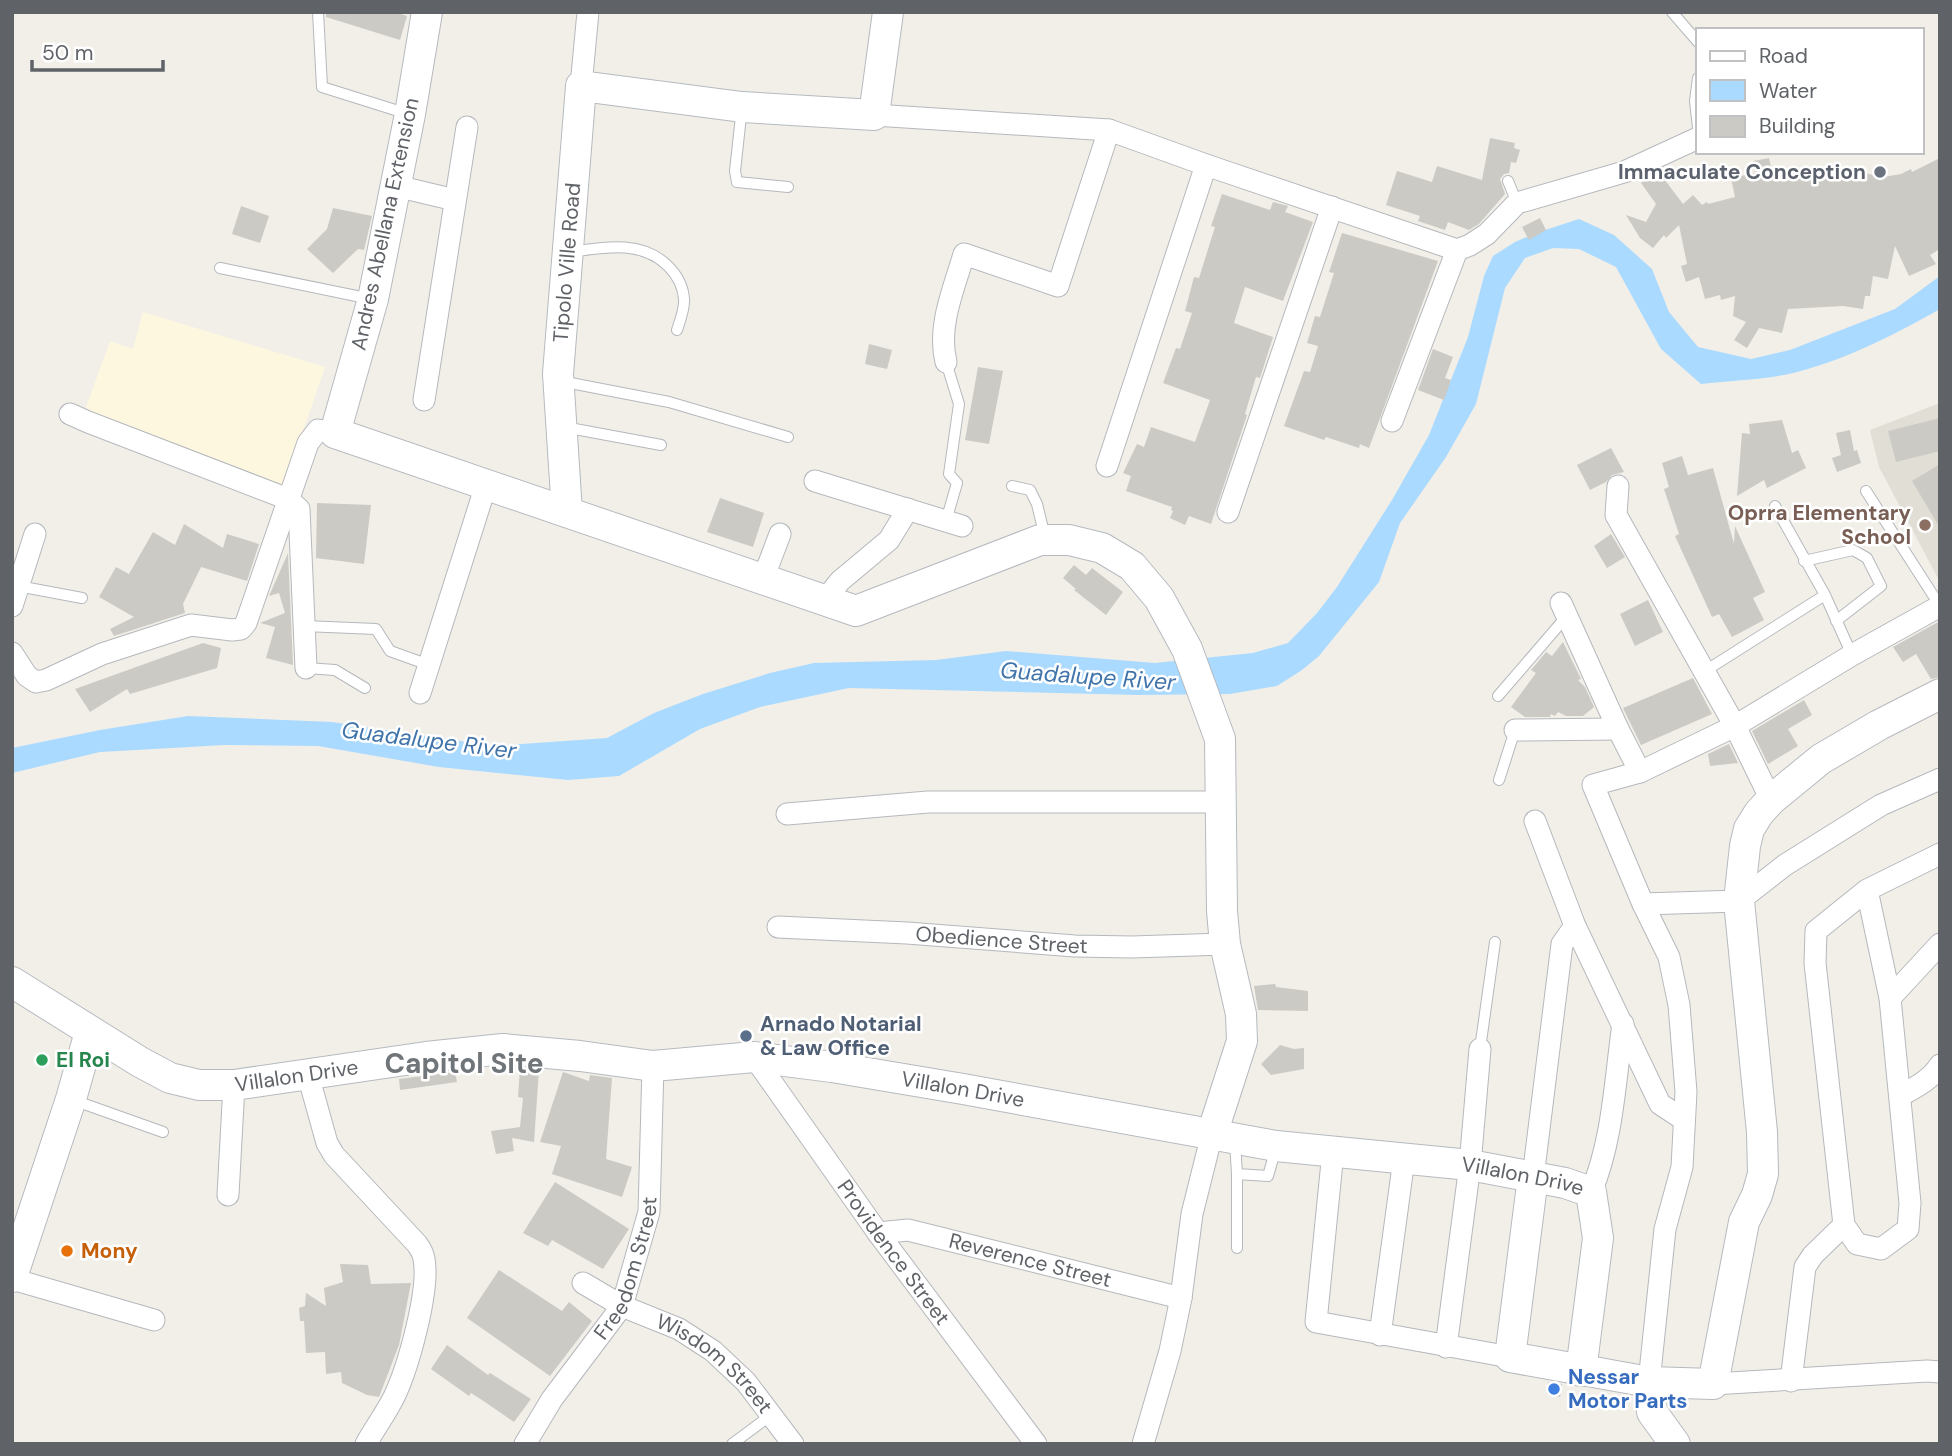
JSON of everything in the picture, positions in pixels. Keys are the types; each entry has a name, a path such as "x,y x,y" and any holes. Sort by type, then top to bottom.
{"street":[{"name":"Andres Abellana Extension","path":"335,433 373,299 410,114 427,12"},
{"name":"Tipolo Ville Road","path":"567,512 558,381 588,12"},
{"path":"874,115 888,12"},
{"path":"581,86 741,107 1109,130 1457,250 1487,233 1517,203 1624,172 1696,139"},
{"path":"424,400 467,127"},
{"path":"946,362 942,345 943,331 964,254 1058,286 1109,130"},
{"path":"1107,466 1206,165"},
{"path":"396,186 455,200"},
{"path":"1228,512 1332,207"},
{"path":"1392,421 1457,250"},
{"path":"70,414 288,499 299,509 306,668"},
{"path":"12,653 27,676 36,682 102,654 191,625 241,629 246,623 308,443 318,430 335,433 856,611 1026,544 1046,540 1069,540 1102,548 1132,566 1159,598 1186,649 1220,739 1222,911 1225,944 1241,1013 1242,1041 1223,1137 1192,1214 1181,1298 1170,1351 1143,1444"},
{"path":"815,481 954,523"},
{"path":"420,693 486,485"},
{"path":"1618,486 1616,515 1735,726 1770,800"},
{"path":"824,601 840,582 889,540 908,509"},
{"path":"15,596 35,534"},
{"path":"763,579 780,534"},
{"path":"1675,1444 1652,1412 1649,1382 1665,1229 1682,1167 1686,1092 1679,1005 1669,957 1643,904 1593,785 1640,772 1735,726 1852,655 1940,606"},
{"path":"1563,610 1640,772"},
{"path":"1713,1384 1744,1222 1757,1195 1763,1174 1762,1132 1739,901 1749,829 1770,800 1821,759 1879,724 1940,694"},
{"path":"1515,730 1618,729"},
{"path":"1643,904 1739,901 1785,866 1881,805 1940,779"},
{"path":"787,814 928,802 1220,802"},
{"path":"1535,821 1575,926 1660,1104 1683,1119"},
{"path":"1867,890 1890,998 1910,1203 1908,1229 1881,1249 1857,1244 1844,1225 1815,963 1816,931 1867,890 1940,855"},
{"path":"1510,1357 1562,944 1575,926"},
{"name":"Obedience Street","path":"778,927 907,933 1074,946 1225,944"},
{"path":"1890,998 1940,944"},
{"name":"Villalon Drive","path":"12,982 90,1032 170,1078 199,1085 234,1085 503,1049 653,1066 754,1058 832,1067 1276,1146 1470,1165 1565,1183 1591,1192 1598,1238 1581,1371"},
{"path":"1591,1192 1601,1168 1606,1144 1623,1024"},
{"path":"90,1032 71,1099 12,1278 154,1320"},
{"path":"1446,1347 1470,1165 1480,1049"},
{"name":"Providence Street","path":"754,1058 878,1233 1036,1444"},
{"name":"Freedom Street","path":"525,1444 552,1399 622,1306 649,1212 653,1066"},
{"path":"1900,1096 1938,1070"},
{"path":"308,1075 327,1143 334,1155 417,1244 424,1257 425,1283 419,1320 407,1359 395,1396 366,1444"},
{"path":"228,1195 234,1085"},
{"path":"1333,1152 1316,1322 1649,1382 1713,1384 1940,1372"},
{"path":"1380,1335 1404,1159"},
{"path":"1791,1381 1805,1268 1813,1255 1844,1225"},
{"name":"Reverence Street","path":"878,1233 908,1230 1181,1298"},
{"name":"Wisdom Street","path":"583,1283 622,1306 679,1329 713,1351 746,1382 793,1444"}],"lane":[{"path":"318,12 322,87 410,114"},
{"path":"1672,12 1696,40"},
{"path":"741,107 737,182 788,187"},
{"path":"1508,181 1517,203"},
{"path":"568,253 613,246 649,251 659,257 679,277 685,300 677,330"},
{"path":"220,268 373,299"},
{"path":"946,362 959,404 949,474 957,483 954,523"},
{"path":"558,381 669,402 789,437"},
{"path":"563,427 661,445"},
{"path":"1012,486 1030,490 1037,504 1046,540"},
{"path":"1866,491 1940,606"},
{"path":"1775,506 1825,595 1852,655"},
{"path":"1804,561 1853,550 1867,558 1881,586 1836,621"},
{"path":"1705,671 1825,595"},
{"path":"15,596 82,598"},
{"path":"1498,696 1563,610"},
{"path":"304,626 376,629 390,651 429,665"},
{"path":"306,668 335,670 365,688"},
{"path":"1499,780 1515,730"},
{"path":"1480,1049 1495,942"},
{"path":"71,1099 163,1132"},
{"path":"1223,1137 1237,1174 1237,1248"},
{"path":"1237,1174 1268,1175 1276,1146"},
{"path":"732,1444 771,1415"}],"shaded area":[{"path":"143,312 325,367 283,489 84,413 110,341 133,349"},
{"name":"Oprra Elementary School","path":"1940,403 1940,582 1879,467 1870,430"}],"water":[{"name":"Guadalupe River","path":"1579,219 1614,235 1652,269 1669,312 1698,347 1751,359 1790,350 1895,309 1940,276 1940,309 1871,345 1816,367 1774,377 1701,384 1661,349 1616,267 1579,249 1553,248 1525,258 1505,288 1476,404 1446,457 1400,523 1379,582 1319,656 1277,686 1230,694 1139,695 849,688 760,707 700,729 619,776 568,780 439,767 318,746 224,745 100,752 12,773 12,748 188,716 332,722 494,746 607,738 654,713 703,694 770,673 814,663 936,660 1006,651 1155,663 1253,653 1288,643 1337,587 1429,435 1468,337 1484,276 1493,256 1515,242"}],"building":[{"path":"326,12 395,12 407,16 400,40 326,17"},
{"path":"1490,138 1515,143 1514,148 1520,150 1516,163 1511,162 1509,173 1500,179 1505,194 1479,224 1469,230 1448,222 1445,230 1418,221 1420,216 1386,205 1397,171 1432,182 1437,166 1482,180"},
{"path":"1769,158 1772,171 1826,169 1840,172 1841,168 1883,177 1911,169 1912,172 1940,158 1940,249 1930,255 1936,264 1909,276 1895,246 1888,279 1873,276 1870,296 1865,296 1863,309 1843,306 1788,309 1782,333 1759,328 1747,348 1734,340 1746,322 1733,316 1735,296 1721,300 1720,295 1705,299 1699,277 1686,282 1681,266 1687,264 1679,225 1666,238 1664,235 1653,248 1640,238 1626,215 1646,222 1656,204 1641,183 1658,171 1683,204 1693,195 1702,205 1735,197 1731,178 1755,173 1753,161"},
{"path":"1222,194 1270,210 1273,202 1288,206 1285,212 1313,222 1283,301 1245,287 1234,323 1273,337 1260,378 1256,377 1245,414 1247,415 1211,524 1189,516 1185,525 1170,518 1172,507 1126,491 1131,476 1123,473 1137,444 1144,447 1151,427 1195,442 1210,400 1163,383 1176,348 1180,349 1192,313 1185,311 1194,277 1199,278 1215,227 1211,226"},
{"path":"241,206 269,216 260,243 232,234"},
{"path":"333,208 372,216 364,250 358,249 333,273 307,249 327,229"},
{"path":"1540,218 1546,230 1529,240 1522,227"},
{"path":"1342,233 1438,261 1369,448 1360,444 1359,448 1326,437 1324,440 1284,426 1304,371 1310,372 1318,346 1307,343 1315,316 1320,317 1334,273 1329,272"},
{"path":"869,344 892,350 887,369 865,364"},
{"path":"1433,349 1453,357 1445,378 1451,380 1444,400 1418,390"},
{"path":"978,367 1003,371 989,444 965,440"},
{"path":"1940,418 1940,451 1896,462 1888,431"},
{"path":"1782,420 1792,453 1798,450 1806,468 1767,488 1764,480 1737,496 1742,433 1750,434 1749,424"},
{"path":"1850,430 1854,451 1857,450 1861,463 1837,472 1832,458 1841,455 1836,433"},
{"path":"1611,448 1624,472 1612,475 1606,482 1590,490 1577,465"},
{"path":"1682,456 1688,475 1713,468 1734,544 1735,526 1765,592 1753,598 1764,620 1732,637 1719,614 1712,617 1675,536 1679,534 1664,489 1669,487 1662,463"},
{"path":"1940,464 1940,528 1912,481"},
{"path":"720,498 764,513 753,547 707,532"},
{"path":"317,503 371,505 364,564 316,558"},
{"path":"184,524 223,548 227,534 259,544 247,581 201,567 183,604 185,613 114,636 110,629 134,617 99,597 116,567 129,574 153,532 175,545"},
{"path":"1611,534 1625,557 1607,568 1594,546"},
{"path":"288,553 293,665 266,658 275,627 260,623 285,613 279,593 269,596"},
{"path":"1074,565 1086,575 1092,568 1123,592 1106,615 1063,578"},
{"path":"1648,600 1663,632 1635,646 1620,614"},
{"path":"1940,621 1940,677 1931,679 1916,654 1903,662 1893,647"},
{"path":"1563,642 1581,679 1578,680 1585,687 1594,707 1583,716 1566,716 1558,712 1550,717 1525,717 1511,707 1536,673 1531,670 1546,652 1552,656"},
{"path":"203,643 221,648 217,668 130,694 127,689 90,712 75,689"},
{"path":"1693,678 1712,714 1641,745 1623,708"},
{"path":"1804,700 1812,715 1788,729 1798,746 1768,764 1752,731"},
{"path":"1729,744 1738,763 1710,766 1708,754"},
{"path":"1275,984 1276,987 1308,991 1308,1011 1258,1010 1254,986"},
{"path":"1280,1045 1294,1049 1304,1048 1304,1069 1271,1075 1261,1064"},
{"path":"520,1068 539,1070 534,1142 512,1138 514,1151 496,1154 491,1131 520,1127 523,1098 518,1097"},
{"path":"455,1072 457,1082 400,1090 399,1079"},
{"path":"563,1072 589,1081 590,1075 612,1078 606,1159 632,1167 622,1197 552,1174 561,1146 540,1142"},
{"path":"555,1182 629,1229 603,1269 552,1240 548,1246 523,1233"},
{"path":"340,1264 368,1265 371,1284 411,1283 399,1345 379,1397 367,1395 342,1383 341,1372 326,1374 325,1352 306,1353 304,1321 300,1321 299,1308 305,1306 306,1293 326,1306 324,1288 343,1282"},
{"path":"499,1270 562,1311 569,1302 592,1321 550,1376 467,1318"},
{"path":"447,1345 488,1375 490,1373 531,1399 514,1422 471,1393 469,1396 431,1369"},
{"name":"Nessar Motor Parts","path":"1548,1382 1562,1384 1560,1397 1547,1394"}],"place":[{"name":"Immaculate Conception","path":"1880,172"},
{"name":"Oprra Elementary School","path":"1925,525"},
{"name":"Arnado Notarial & Law Office","path":"746,1036"},
{"name":"El Roi","path":"42,1060"},
{"name":"Mony","path":"67,1251"},
{"name":"Nessar Motor Parts","path":"1554,1389"}],"district":[{"name":"Capitol Site","path":"464,1063"}]}
